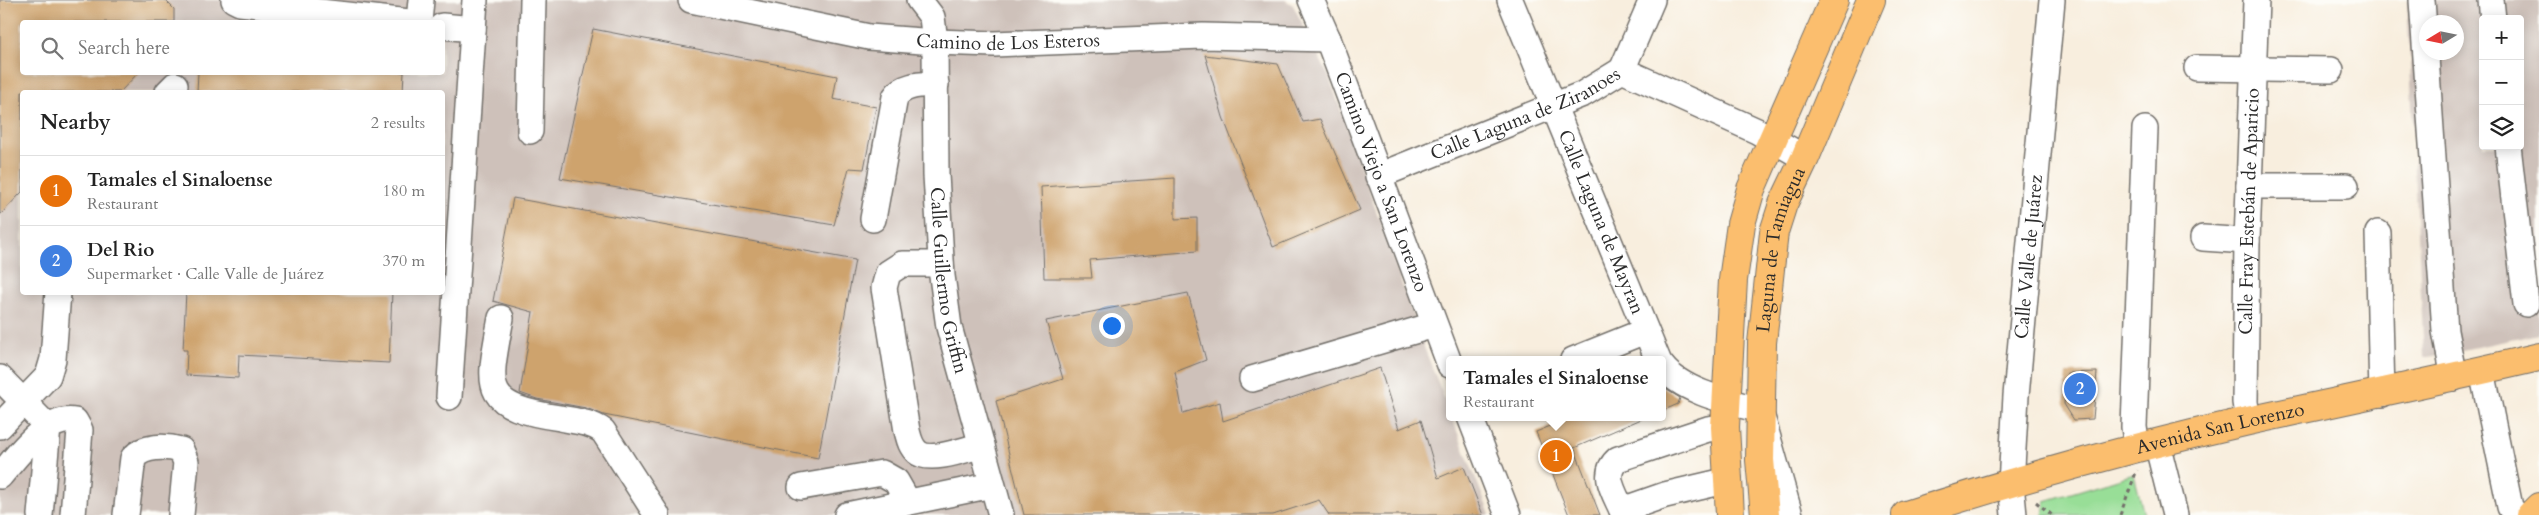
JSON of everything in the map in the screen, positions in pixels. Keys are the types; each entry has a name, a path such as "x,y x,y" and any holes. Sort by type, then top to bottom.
{"main road":[{"name":"Laguna de Tamiagua","path":"1730,515 1726,414 1733,280 1741,224 1751,189 1834,0"},
{"name":"Laguna de Tamiagua","path":"1765,515 1760,460 1762,343 1774,232 1783,204 1805,158 1871,0"},
{"name":"Avenida San Lorenzo","path":"1908,515 2011,484 2144,454 2248,421 2382,394 2539,357"},
{"path":"2531,515 2539,507"}],"street":[{"path":"234,0 240,3 391,20"},
{"path":"419,20 421,0"},
{"path":"449,397 475,0"},
{"path":"530,131 533,0"},
{"name":"Camino de Los Esteros","path":"691,0 869,36 935,42 994,44 1204,36 1328,39"},
{"name":"Calle Guillermo Griffin","path":"919,0 932,17 935,42 936,175 941,264 950,327 1001,515"},
{"name":"Camino Viejo a San Lorenzo","path":"1311,0 1328,39 1446,356"},
{"name":"Calle Laguna de Mayran","path":"1510,0 1656,356"},
{"path":"1622,70 1652,0"},
{"name":"Calle Valle de Juárez","path":"2014,515 2011,484 2016,396 2052,0"},
{"name":"Calle Fray Estebán de Aparicio","path":"2248,421 2245,402 2247,241 2256,0"},
{"path":"2422,0 2445,331 2454,378"},
{"path":"2490,0 2492,15"},
{"path":"445,26 473,29"},
{"path":"2197,68 2331,70"},
{"name":"Calle Laguna de Ziranoes","path":"1378,176 1583,94 1622,70 1772,139 1805,158"},
{"path":"872,219 895,97 898,92 907,87 936,84"},
{"path":"2145,129 2134,427 2144,454 2174,515"},
{"path":"2508,150 2526,304"},
{"path":"2249,186 2346,186"},
{"path":"2378,233 2382,394"},
{"path":"2203,238 2247,241"},
{"path":"941,264 902,264 888,273 884,288 907,430 911,445 918,454 925,456 937,456 982,445"},
{"path":"0,426 48,376 53,359 58,295"},
{"path":"501,318 493,378 496,393 505,404 526,413 581,421 594,425 603,431 657,515"},
{"path":"1252,379 1434,325"},
{"path":"1583,356 1645,331"},
{"path":"1666,370 1726,414"},
{"path":"2482,371 2510,507 2516,515"},
{"path":"0,378 48,427 40,515"},
{"path":"1729,480 1711,482 1665,495 1623,513 1609,477 1612,464 1618,458 1708,429 1726,414 1760,410 1790,515"},
{"path":"0,476 48,427 66,420 76,421 80,430 73,515"},
{"path":"1472,421 1508,515"},
{"path":"126,515 133,458 144,450 169,447 181,450 186,462 181,515"},
{"path":"801,487 882,473 890,475 896,481 908,502"},
{"path":"847,515 992,485"}],"path":[{"path":"2120,515 2144,454"},
{"path":"2036,502 2052,515"}],"shaded area":[{"path":"0,0 1285,0 1293,5 1329,77 1424,347 1446,403 1446,421 1453,421 1490,515 0,515"},
{"path":"2407,0 2539,0 2539,334 2424,358"}],"green space":[{"path":"2134,474 2144,515 2043,515 2045,501"}],"building":[{"path":"0,0 165,0 174,9 174,20 20,20 20,75 136,75 122,90 20,90 20,194 0,215"},
{"path":"593,29 837,76 833,99 876,107 864,169 849,168 834,225 560,178"},
{"path":"1205,55 1278,64 1303,122 1320,119 1360,210 1273,247 1223,117"},
{"path":"198,75 404,75 403,90 197,90"},
{"path":"1175,178 1175,219 1197,218 1197,251 1090,260 1092,278 1044,278 1041,187"},
{"path":"513,198 855,260 818,458 604,415 586,408 537,399 520,393 533,312 493,301"},
{"path":"1188,293 1206,360 1175,372 1183,413 1220,402 1223,421 1380,368 1399,429 1421,420 1438,478 1464,467 1483,515 1329,515 1319,500 1273,515 1024,515 996,401 1063,379 1046,321"},
{"path":"186,295 392,295 389,363 239,355 238,378 186,375 187,350 183,350"},
{"path":"2097,372 2093,419 2074,420 2064,404 2067,373"},
{"path":"1666,389 1680,398 1678,404 1666,409"},
{"path":"1562,421 1637,421 1574,448 1600,515 1569,515 1536,432"}],"place":[{"name":"Del Rio","path":"2080,389"},
{"name":"Tamales el Sinaloense","path":"1556,456"}]}
